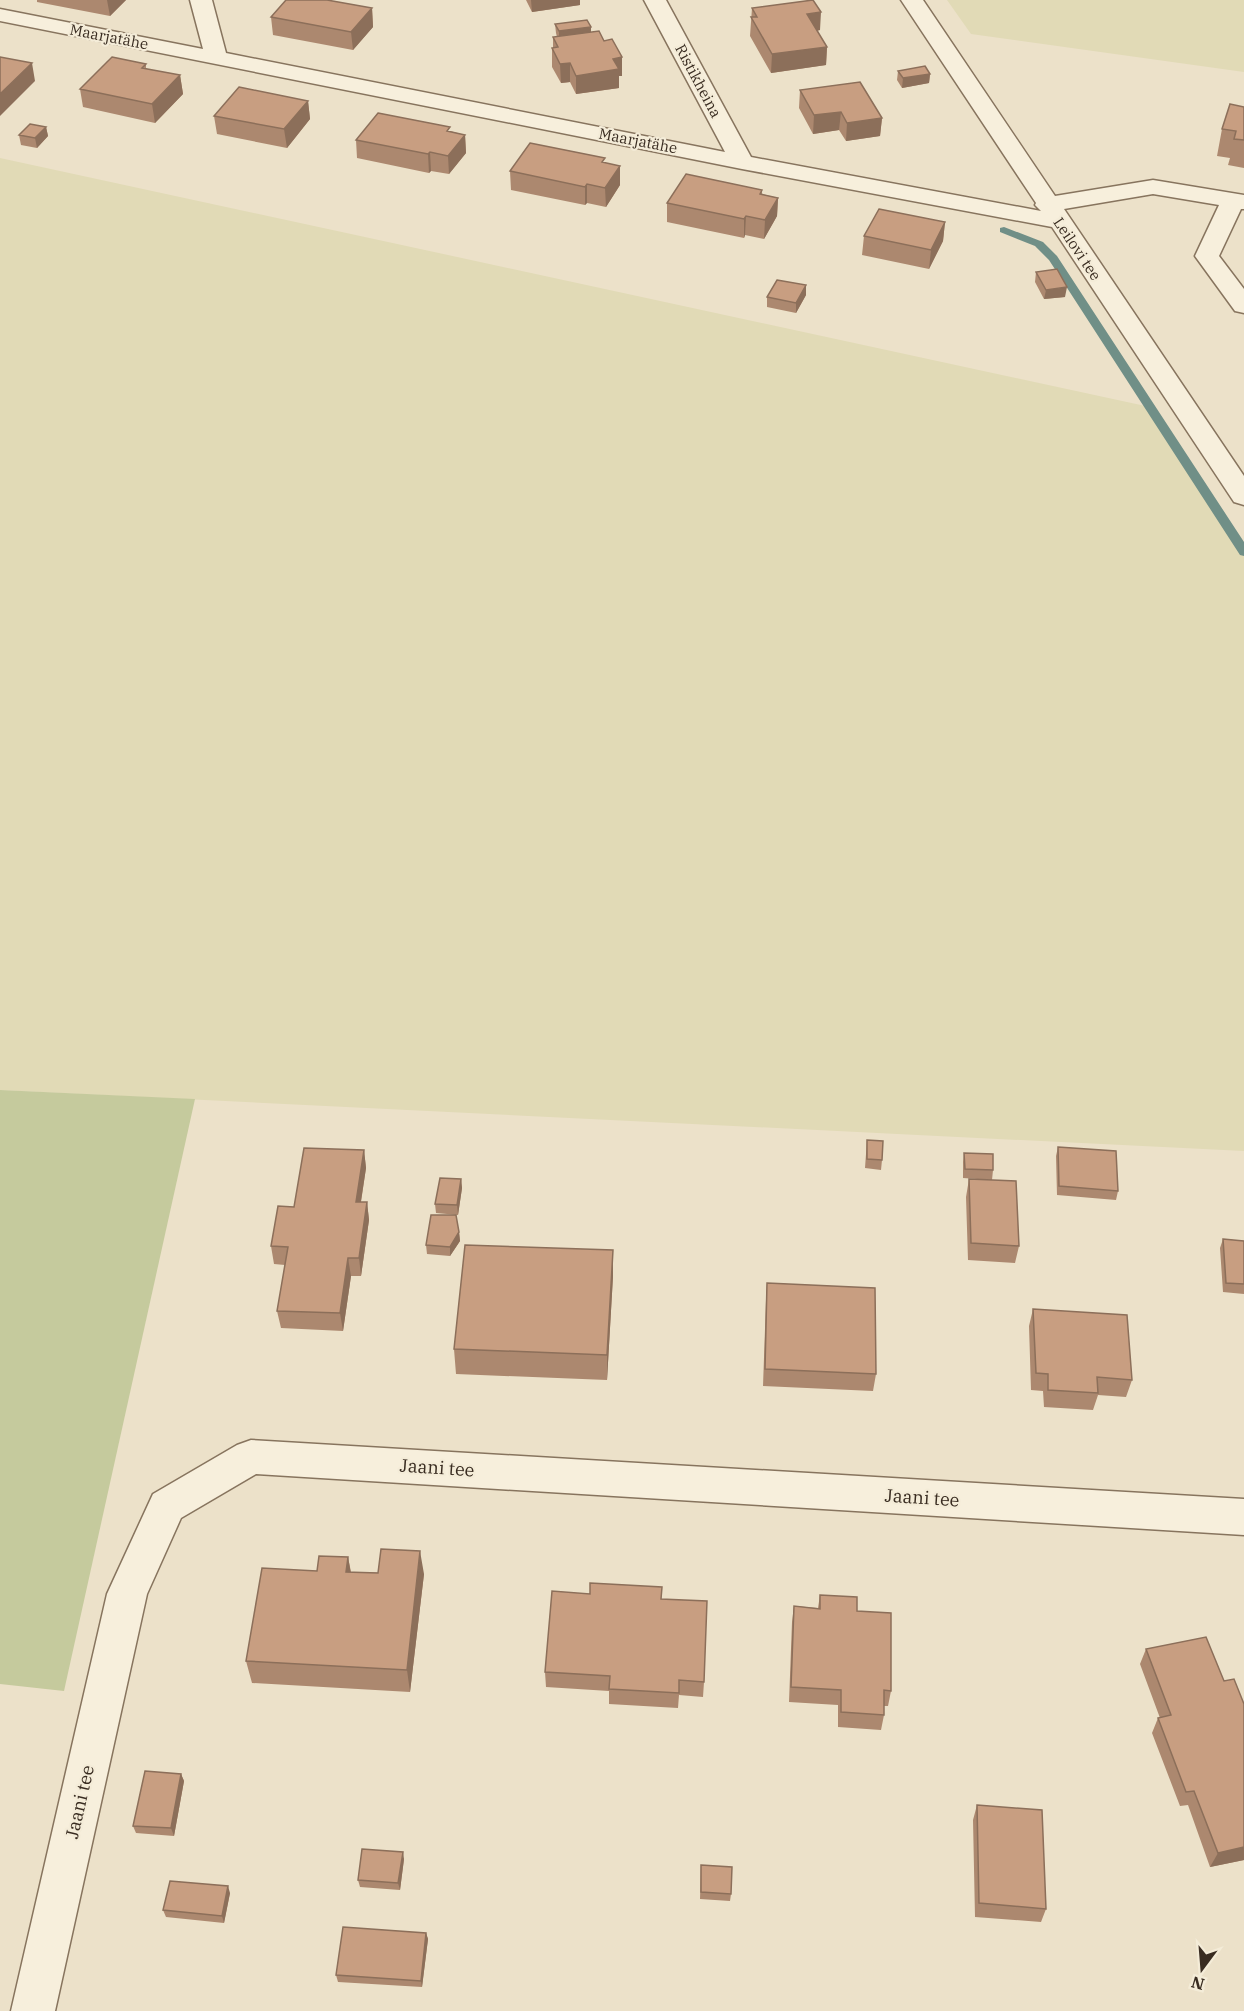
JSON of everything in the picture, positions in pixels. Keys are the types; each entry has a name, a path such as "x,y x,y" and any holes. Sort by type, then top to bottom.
{"street":[{"path":"201,0 218,60"},
{"name":"Ristikheina","path":"655,0 742,162"},
{"name":"Leilovi tee","path":"912,0 1244,496"},
{"name":"Maarjatähe","path":"0,15 742,162 1053,213 1153,188 1239,201"},
{"path":"1239,201 1207,256 1244,306"},
{"name":"Jaani tee","path":"33,2011 127,1594 167,1506 251,1456 1244,1517"}],"shaded area":[{"path":"947,0 1244,0 1244,72 971,34"},
{"path":"0,158 1150,407 1244,552 1244,1151 0,1090"}],"green space":[{"path":"0,1090 195,1099 64,1691 0,1684"}],"building":[{"path":"286,0 327,0 372,8 351,32 271,17"},
{"path":"813,0 821,12 807,14 827,47 772,54 751,17 757,17 752,8"},
{"path":"587,20 591,27 559,31 555,24"},
{"path":"599,31 604,41 612,39 622,57 613,59 619,69 576,76 570,63 560,64 552,48 558,47 553,37"},
{"path":"0,57 32,63 0,94"},
{"path":"112,57 146,64 142,68 180,75 152,104 80,89"},
{"path":"925,66 930,74 903,78 898,71"},
{"path":"860,82 882,118 847,123 841,112 814,115 800,90"},
{"path":"239,87 308,101 284,129 214,116"},
{"path":"1230,104 1244,107 1244,140 1234,139 1236,131 1222,129"},
{"path":"378,113 450,127 447,131 465,135 448,156 356,140"},
{"path":"30,124 46,127 35,138 19,135"},
{"path":"530,143 605,158 602,162 620,166 605,188 587,184 585,187 510,171"},
{"path":"686,174 762,190 760,194 778,198 765,220 746,216 744,219 667,203"},
{"path":"879,209 945,222 931,250 864,236"},
{"path":"1057,269 1067,287 1046,290 1036,272"},
{"path":"777,280 806,285 796,303 767,297"},
{"path":"867,1140 883,1141 882,1160 867,1159"},
{"path":"1058,1147 1116,1151 1118,1191 1059,1186"},
{"path":"304,1148 364,1150 356,1202 367,1202 359,1258 348,1258 340,1313 277,1311 288,1247 271,1246 278,1206 294,1207"},
{"path":"964,1153 993,1154 993,1170 965,1169"},
{"path":"440,1178 461,1179 457,1205 435,1204"},
{"path":"969,1179 1016,1181 1019,1246 971,1243"},
{"path":"431,1215 456,1215 459,1232 450,1247 426,1245"},
{"path":"1223,1239 1244,1241 1244,1284 1226,1283"},
{"path":"465,1245 613,1250 607,1355 454,1349"},
{"path":"767,1283 875,1288 876,1374 765,1369"},
{"path":"1033,1309 1127,1315 1132,1380 1097,1377 1098,1393 1048,1390 1048,1374 1036,1373"},
{"path":"381,1549 420,1551 407,1670 246,1661 262,1568 317,1571 319,1556 348,1557 346,1572 378,1573"},
{"path":"590,1583 662,1587 661,1599 707,1601 704,1682 679,1680 679,1693 609,1689 610,1676 545,1672 552,1591 590,1594"},
{"path":"820,1595 857,1597 857,1611 891,1613 891,1691 884,1690 884,1715 841,1712 841,1690 791,1687 794,1606 820,1609"},
{"path":"1206,1637 1224,1681 1234,1679 1244,1704 1244,1847 1218,1853 1194,1791 1186,1792 1158,1718 1171,1715 1146,1649"},
{"path":"145,1771 181,1774 171,1828 133,1826"},
{"path":"977,1805 1042,1810 1046,1909 979,1903"},
{"path":"362,1849 403,1852 398,1883 358,1880"},
{"path":"701,1865 732,1867 731,1894 701,1892"},
{"path":"170,1881 228,1886 222,1916 163,1910"},
{"path":"343,1927 426,1933 421,1981 336,1975"}],"waterway":[{"path":"1004,230 1039,244 1053,258 1244,552"}]}
